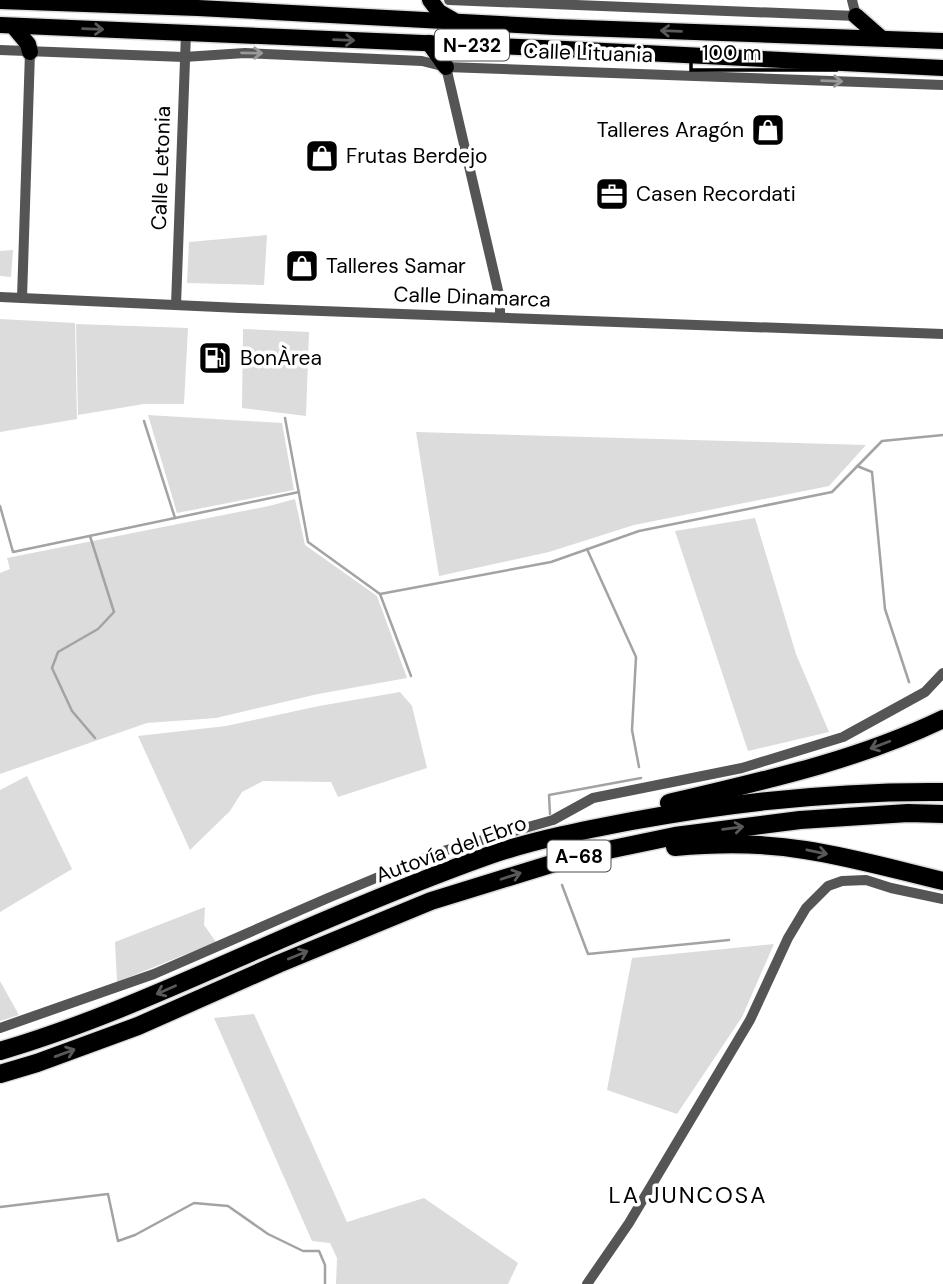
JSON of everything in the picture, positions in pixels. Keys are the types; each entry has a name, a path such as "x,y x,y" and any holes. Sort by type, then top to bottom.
{"highway":[{"path":"430,0 439,12 455,21"},
{"name":"N-232","path":"0,1 187,4 555,27 943,41"},
{"path":"854,8 881,38"},
{"path":"6,25 28,44 30,52"},
{"name":"N-232","path":"6,25 943,68"},
{"path":"30,52 50,28"},
{"path":"298,38 298,55"},
{"path":"429,44 446,67"},
{"path":"446,67 450,45"},
{"path":"571,833 589,824 813,768 941,721"},
{"name":"Autovía del Ebro","path":"0,1051 131,1005 423,880 495,853 571,833 737,804 803,797 943,792"},
{"name":"Autovía del Ebro","path":"0,1074 138,1026 431,901 554,862 675,836 717,830 800,820 908,813 943,814"},
{"path":"554,862 696,845 763,845 806,850 943,881"}],"street":[{"path":"449,0 854,8"},
{"name":"Calle Letonia","path":"176,305 186,33"},
{"name":"Calle Lituania","path":"0,50 184,57 245,53 422,61 446,67 943,85"},
{"path":"22,298 30,52"},
{"path":"446,67 500,299 500,317"},
{"name":"Calle Dinamarca","path":"0,297 943,334"},
{"path":"0,1028 154,974 436,853 553,820 593,798 741,768 843,737 925,692 943,673"},
{"path":"587,1284 628,1223 750,1020 788,938 806,908 828,886 842,881 866,880 943,899"}],"shaded area":[{"path":"267,235 264,285 187,283 189,242"},
{"path":"13,250 11,277 0,276 0,251"},
{"path":"0,319 75,323 77,419 0,432"},
{"path":"76,324 188,328 184,404 144,404 78,415"},
{"path":"243,329 309,332 306,416 242,408"},
{"path":"148,415 282,423 294,490 177,513"},
{"path":"416,432 866,445 829,486 634,525 549,552 439,576"},
{"path":"295,499 305,545 377,596 407,678 318,694 216,718 147,723 0,774 0,573 10,569 7,558"},
{"path":"755,518 796,654 829,732 748,751 675,531"},
{"path":"400,692 412,706 427,768 338,797 331,782 263,781 242,792 230,811 190,850 138,736 226,726"},
{"path":"27,776 72,869 0,912 0,790"},
{"path":"205,907 204,925 216,942 117,982 115,942"},
{"path":"774,944 742,1017 677,1114 607,1090 632,958"},
{"path":"0,981 19,1015 0,1021"},
{"path":"254,1014 347,1222 424,1198 518,1263 508,1284 336,1284 337,1258 330,1243 312,1241 214,1018"}],"waterway":[{"path":"285,418 308,542 380,594 551,562 639,531 832,492 882,441 943,435"},
{"path":"144,421 175,518"},
{"path":"857,466 872,472 885,609 909,682"},
{"path":"0,506 13,552 299,492"},
{"path":"90,536 114,612 98,629 58,652 52,668 72,711 95,738"},
{"path":"587,549 636,657 632,730 639,767"},
{"path":"380,594 411,676"},
{"path":"550,814 549,795 641,778"},
{"path":"562,885 588,954 729,940"},
{"path":"0,1207 108,1194 118,1241 135,1235 194,1203 228,1206 268,1234 303,1251 319,1251 325,1265 325,1284"}],"place":[{"name":"Talleres Aragón","path":"768,130"},
{"name":"Frutas Berdejo","path":"322,156"},
{"name":"Casen Recordati","path":"612,194"},
{"name":"Talleres Samar","path":"302,266"},
{"name":"BonÀrea","path":"215,358"}],"district":[{"name":"LA JUNCOSA","path":"688,1195"}]}
